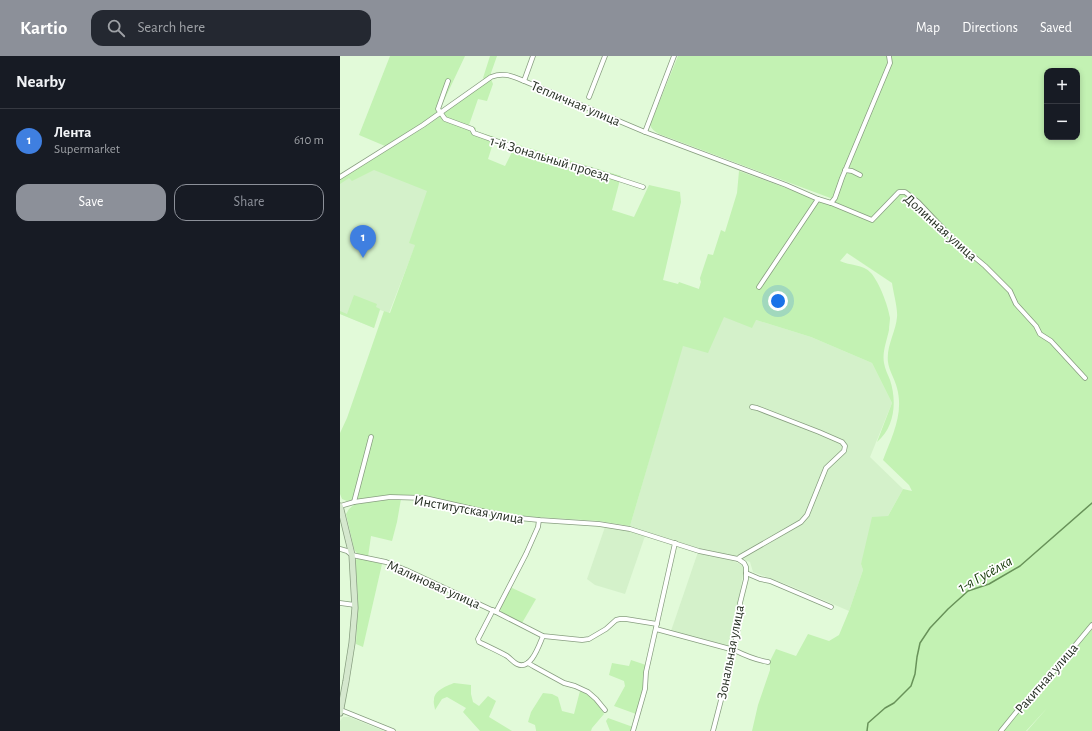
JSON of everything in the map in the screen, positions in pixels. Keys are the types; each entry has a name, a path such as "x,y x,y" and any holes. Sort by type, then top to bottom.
{"street":[{"path":"524,81 534,56"},
{"path":"589,97 605,56"},
{"path":"645,132 674,56"},
{"path":"831,203 835,198 845,170 890,63 889,56"},
{"name":"Тепличная улица","path":"440,113 491,77 498,74 508,75 653,135"},
{"path":"340,177 440,113 438,109 448,81"},
{"name":"1-й Зональный проезд","path":"440,113 445,119 472,129 474,133 558,163 590,170 644,187"},
{"name":"Долинная улица","path":"653,135 786,185 872,220 899,192 905,192 918,202 952,239 985,266 1010,291 1016,304 1036,326 1040,334 1051,341 1085,378"},
{"path":"845,170 852,171 860,175"},
{"path":"759,287 818,199"},
{"path":"752,407 819,432 842,442 845,446 844,450 826,468 807,515 801,522 738,559 744,563 746,573 760,579 770,581 831,607"},
{"path":"354,502 371,437"},
{"name":"Институтская улица","path":"340,506 354,502 390,497 425,498 509,517 599,524 630,529 699,551 738,559"},
{"path":"340,506 352,555 355,605 352,643 340,712 393,731"},
{"path":"494,611 526,554 538,527 539,520"},
{"path":"633,731 645,689 646,672 675,544"},
{"name":"Малиновая улица","path":"340,549 347,551 352,555 386,562 406,570 494,611 543,636 582,640 590,639 606,629 616,620 626,619 657,626 768,662"},
{"name":"Зональная улица","path":"713,731 734,650 741,611 740,603 746,573"},
{"path":"340,603 355,605"},
{"name":"Малиновая улица","path":"494,611 478,639 479,642 508,657 516,664 521,666 528,663 564,683 588,692 596,698 605,710"},
{"name":"Ракитная улица","path":"1001,731 1092,625"},
{"path":"528,663 532,660 543,636"},
{"path":"340,679 346,681"}],"shaded area":[{"path":"390,56 465,56 441,107 442,109 422,124 385,146 359,135"},
{"path":"490,56 497,56 491,75 485,80 483,78"},
{"path":"678,56 1092,56 1092,731 1027,731 1048,707 1026,731 752,731 758,705 770,670 770,661 776,649 796,656 808,634 829,641 839,635 863,570 861,564 872,517 888,516 903,489 912,491 909,485 883,460 896,425 899,407 897,388 888,362 888,350 897,317 892,283 847,253 840,261 864,268 871,273 883,294 890,318 889,330 884,350 884,359 892,388 894,405 888,429 877,442 892,403 872,363 811,337 756,320 752,328 724,317 708,353 683,346 630,526 599,521 506,515 426,496 387,495 347,501 342,499 340,494 340,433 347,418 384,311 390,313 415,245 409,243 427,191 374,170 352,181 349,178 340,184 340,179 425,127 491,79 493,84 487,101 478,99 469,125 476,128 475,131 495,137 488,159 505,166 516,144 621,176 612,210 634,217 649,185 680,192 681,202 663,280 678,284 679,282 699,289 701,282 700,278 708,254 713,255 721,230 725,232 737,193 739,171 833,205 833,199 661,135 651,128 650,125"},
{"path":"375,163 439,184 389,313 380,310 374,328 340,314 340,179"},
{"path":"700,278 756,320 811,337 872,363 892,403 870,457 903,489 861,564 863,570 849,611 786,584 753,572 750,562 734,556 701,549 630,526 701,282"},
{"path":"354,295 377,304 376,307 380,309 374,328 340,314 340,311 347,314"},
{"path":"401,499 392,541 371,536 368,557 358,554 354,549 346,514 349,509 355,504"},
{"path":"605,527 629,531 645,536 625,594 595,585 587,579"},
{"path":"698,552 733,561 742,565 744,569 738,602 739,612 733,642 728,647 671,631"},
{"path":"360,558 382,564 363,647 356,644 358,598 355,561"},
{"path":"510,587 536,599 522,623 502,613 500,610"},
{"path":"631,660 646,665 644,688 636,714 614,706 625,686 624,681 609,675 612,663 629,666"},
{"path":"454,683 471,685 473,702 479,706 488,696 496,701 489,717 512,731 480,731 463,712 466,708 447,697 442,699 435,710 434,701 438,691"},
{"path":"580,691 594,700 604,714 591,731 536,731 535,725 528,722 531,712 543,693 552,694 558,697 562,711 574,714"},
{"path":"343,717 349,717 384,731 340,731 340,721"},
{"path":"608,718 633,727 631,731 610,731 606,721"}],"waterway":[{"name":"1-я Гусёлка","path":"867,731 868,723 885,708 894,703 911,686 915,674 920,643 930,628 948,609 968,591 989,584 1020,566 1092,503"}],"place":[{"name":"Лента","path":"363,258"}]}
